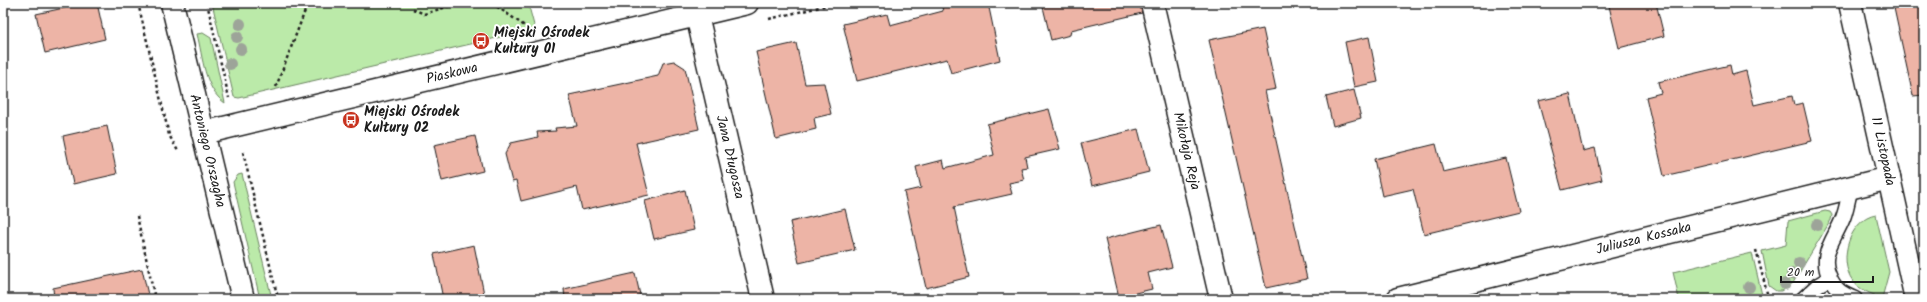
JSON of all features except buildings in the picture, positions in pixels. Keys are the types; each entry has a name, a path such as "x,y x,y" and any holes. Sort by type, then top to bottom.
{"street":[{"name":"Antoniego Orszagha","path":"172,3 243,299"},
{"name":"Piaskowa","path":"203,133 747,3"},
{"name":"Mikołaja Reja","path":"1152,3 1221,299"},
{"name":"11 Listopada","path":"1850,3 1889,178 1917,271 1916,299"},
{"name":"Jana Długosza","path":"697,15 763,299"},
{"name":"Juliusza Kossaka","path":"1398,299 1889,178"}],"lane":[{"path":"1851,188 1844,217 1825,261 1834,287 1840,293 1855,299"},
{"path":"1803,299 1818,285 1830,278"}],"path":[{"path":"138,3 169,135"},
{"path":"207,3 230,104"},
{"path":"275,88 308,3"},
{"path":"413,9 424,14 459,3"},
{"path":"492,3 529,29"},
{"path":"242,144 278,299"},
{"path":"137,216 155,299"},
{"path":"1756,250 1770,299"}],"green space":[{"path":"212,3 528,3 535,29 239,98 234,97"},
{"path":"203,33 211,38 225,103 213,90 205,72 197,34"},
{"path":"242,174 272,299 260,299 233,182 238,175"},
{"path":"1825,211 1830,212 1832,215 1831,220 1793,283 1781,291 1776,291 1769,286 1762,251 1786,245 1788,221"},
{"path":"1876,215 1889,272 1882,298 1859,287 1853,281 1848,272 1846,262 1846,252 1853,232 1859,224 1867,218"},
{"path":"1752,253 1762,295 1754,299 1679,299 1673,272"}],"place":[{"name":"Miejski Ośrodek Kultury 01","path":"481,41"},
{"name":"Miejski Ośrodek Kultury 02","path":"351,120"}]}
